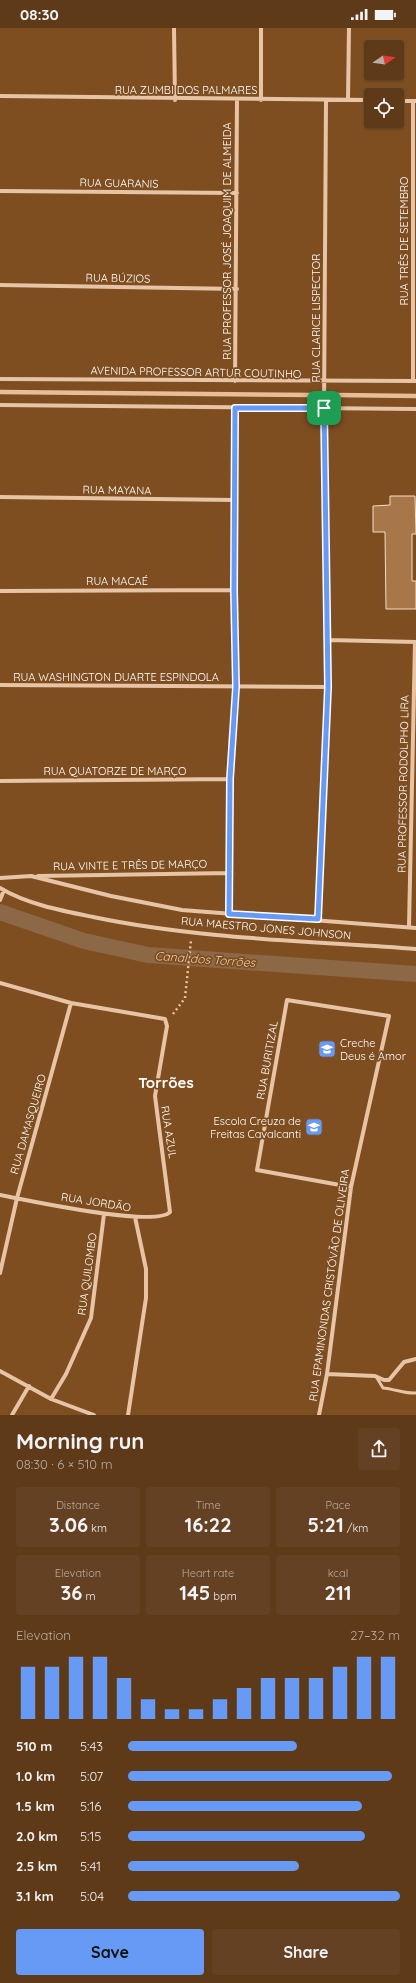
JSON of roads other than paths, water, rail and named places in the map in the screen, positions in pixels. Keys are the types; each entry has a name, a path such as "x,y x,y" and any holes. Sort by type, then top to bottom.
{"street":[{"path":"174,28 175,100"},
{"path":"261,28 261,100"},
{"path":"348,100 349,28"},
{"name":"RUA ZUMBI DOS PALMARES","path":"0,96 175,100 364,100"},
{"name":"RUA PROFESSOR JOSÉ JOAQUIM DE ALMEIDA","path":"235,381 237,289 237,100"},
{"name":"RUA CLARICE LISPECTOR","path":"318,919 328,687 324,408 326,100"},
{"name":"RUA TRÊS DE SETEMBRO","path":"414,101 415,381"},
{"name":"RUA GUARANIS","path":"0,191 237,194"},
{"name":"RUA BÚZIOS","path":"0,285 237,289"},
{"name":"AVENIDA PROFESSOR ARTUR COUTINHO","path":"0,379 325,382 415,381"},
{"path":"0,405 416,409"},
{"path":"229,914 230,779 236,687 234,590 235,408"},
{"name":"RUA MAYANA","path":"0,498 234,500"},
{"name":"RUA MACAÉ","path":"0,591 234,590"},
{"path":"328,640 416,642"},
{"name":"RUA PROFESSOR RODOLPHO LIRA","path":"409,927 410,831 416,642"},
{"name":"RUA WASHINGTON DUARTE ESPINDOLA","path":"0,685 328,687"},
{"name":"RUA QUATORZE DE MARÇO","path":"0,781 230,779"},
{"path":"410,831 416,831"},
{"name":"RUA VINTE E TRÊS DE MARÇO","path":"31,876 229,873"},
{"name":"RUA MAESTRO JONES JOHNSON","path":"0,878 31,876 111,896 182,910 318,919 416,928"},
{"path":"0,900 2,889"},
{"name":"RUA MAESTRO JONES JOHNSON","path":"2,889 48,907 157,928 263,939 416,949"},
{"path":"0,983 72,1003"},
{"name":"RUA EPAMINONDAS CRISTÓVÃO DE OLIVEIRA","path":"287,1000 389,1016 351,1187 327,1374 319,1415"},
{"name":"RUA BURITIZAL","path":"287,1000 258,1170 351,1187"},
{"name":"RUA AZUL","path":"72,1003 162,1018 167,1024 155,1096 168,1194"},
{"name":"RUA DAMASQUEIRO","path":"0,1274 17,1198 72,1003"},
{"name":"RUA JORDÃO","path":"0,1195 104,1214 135,1218 167,1215 170,1212 168,1194"},
{"name":"RUA QUILOMBO","path":"51,1399 66,1374 91,1318 104,1214"},
{"path":"128,1415 146,1298 146,1268 135,1218"},
{"path":"327,1374 376,1376 384,1380 389,1380 404,1362 416,1359"},
{"path":"0,1372 51,1399 94,1415"},
{"path":"12,1415 29,1386"}],"lane":[{"path":"376,1376 383,1388 397,1389 405,1394 416,1393"}],"waterway":[{"path":"0,392 311,395"},
{"path":"337,395 416,396"},
{"name":"Canal dos Torrões","path":"0,912 84,941 148,955 416,974"}],"place":[{"name":"Creche Deus é Amor","path":"327,1049"},
{"name":"Escola Creuza de Freitas Cavalcanti","path":"314,1127"}],"district":[{"name":"Torrões","path":"166,1082"}]}
